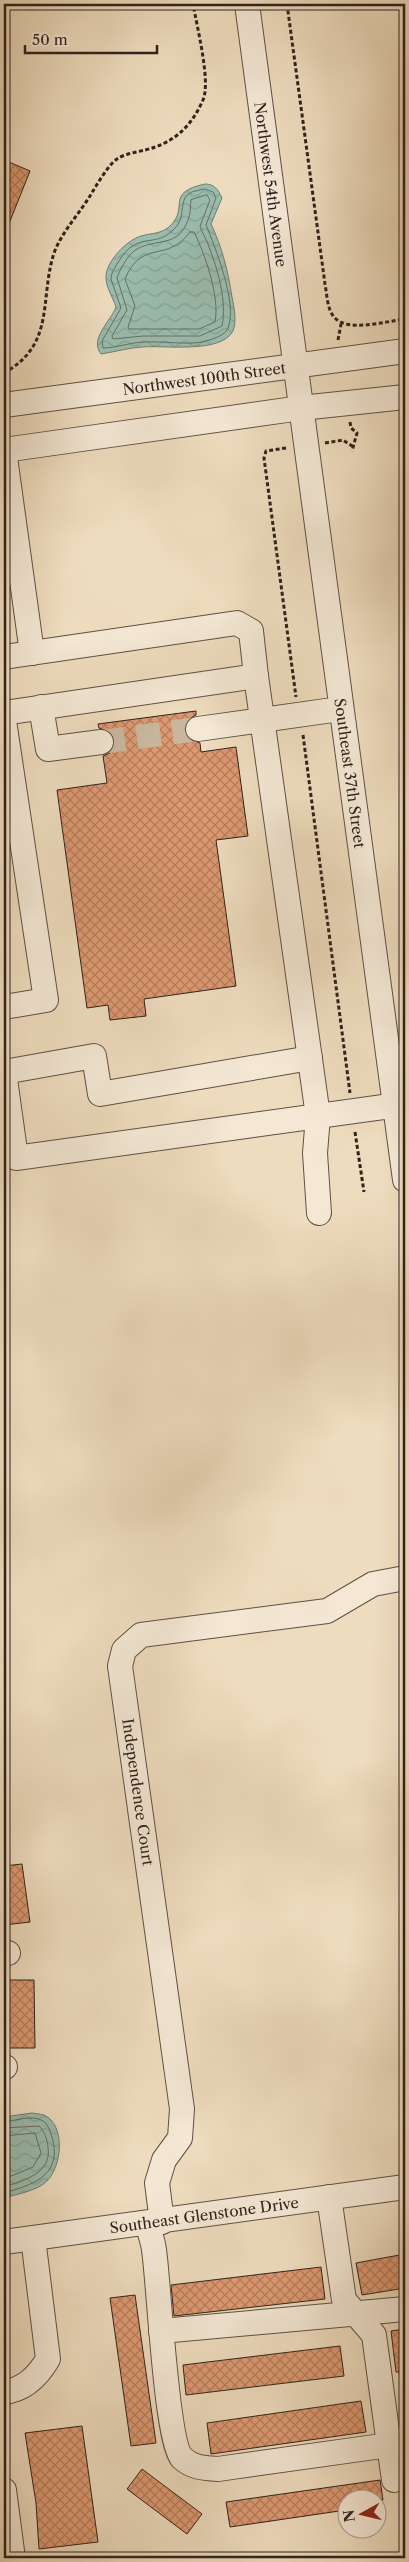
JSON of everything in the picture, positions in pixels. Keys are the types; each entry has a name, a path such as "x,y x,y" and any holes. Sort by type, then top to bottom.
{"street":[{"name":"Northwest 54th Avenue","path":"247,4 296,367"},
{"name":"Northwest 100th Street","path":"4,405 296,367 340,358 405,351"},
{"name":"Southeast 37th Street","path":"296,367 340,708 400,1105 405,1180"},
{"path":"32,652 4,450 301,408 348,405 405,397"},
{"path":"4,657 237,623 251,631 318,1116 315,1153 319,1213"},
{"path":"4,713 256,676"},
{"path":"41,707 48,749 101,742"},
{"path":"198,729 340,708"},
{"path":"4,721 46,1000 4,1007"},
{"path":"310,1058 100,1094 94,1056 4,1072 16,1158 400,1105"},
{"name":"Independence Court","path":"389,2445 218,2469 197,2468 181,2457 174,2439 161,2331 154,2249 154,2223 157,2183 164,2160 180,2138 182,2109 120,1666 124,1650 141,1635 327,1611 374,1584 405,1578"},
{"name":"Southeast Glenstone Drive","path":"4,2242 154,2223 405,2187"},
{"path":"329,2197 344,2300 374,2335 394,2480"},
{"path":"4,2392 16,2391 39,2374 48,2359 34,2238"},
{"path":"161,2331 357,2315 405,2309"},
{"path":"4,2490 12,2551 4,2552"}],"path":[{"path":"4,373 27,356 36,342 43,325 54,254 65,231 116,159 172,141 187,128 201,104 204,98 207,74 202,63 194,4"},
{"path":"287,4 325,284 333,316 341,324 352,326 405,319"},
{"path":"337,335 341,324"},
{"path":"305,446 343,440 352,446 352,451"},
{"path":"266,451 264,458 364,1192"}],"water":[{"path":"205,184 215,188 222,198 211,224 229,278 235,314 233,331 227,338 205,346 142,347 101,354 98,348 99,336 116,307 106,281 109,265 118,252 135,238 167,229 176,219 181,196 193,188"},
{"path":"32,2113 44,2115 56,2127 59,2136 59,2146 56,2166 43,2184 27,2192 4,2198 4,2117"}],"building":[{"path":"4,160 30,171 4,236"},
{"path":"196,711 196,715 189,719 184,730 188,738 200,743 201,752 236,747 248,836 216,840 236,986 144,999 146,1016 110,1020 108,1005 87,1008 57,790 107,783 103,756 110,753 115,741 112,733 99,728 98,724"},
{"path":"22,1864 30,1922 4,1925 4,1866"},
{"path":"4,1980 34,1980 35,2048 4,2048"},
{"path":"405,2254 405,2288 362,2295 356,2263"},
{"path":"321,2267 325,2299 174,2316 171,2285"},
{"path":"135,2295 156,2443 131,2446 110,2298"},
{"path":"405,2329 405,2372 396,2372 391,2331"},
{"path":"340,2346 344,2376 186,2395 183,2365"},
{"path":"361,2401 366,2432 211,2454 207,2423"},
{"path":"82,2426 98,2542 39,2549 36,2503 25,2433"},
{"path":"142,2469 202,2514 187,2534 127,2489"},
{"path":"380,2480 382,2490 336,2490 336,2511 230,2527 226,2502"}],"tunnel":[{"path":"101,742 198,729"}]}
